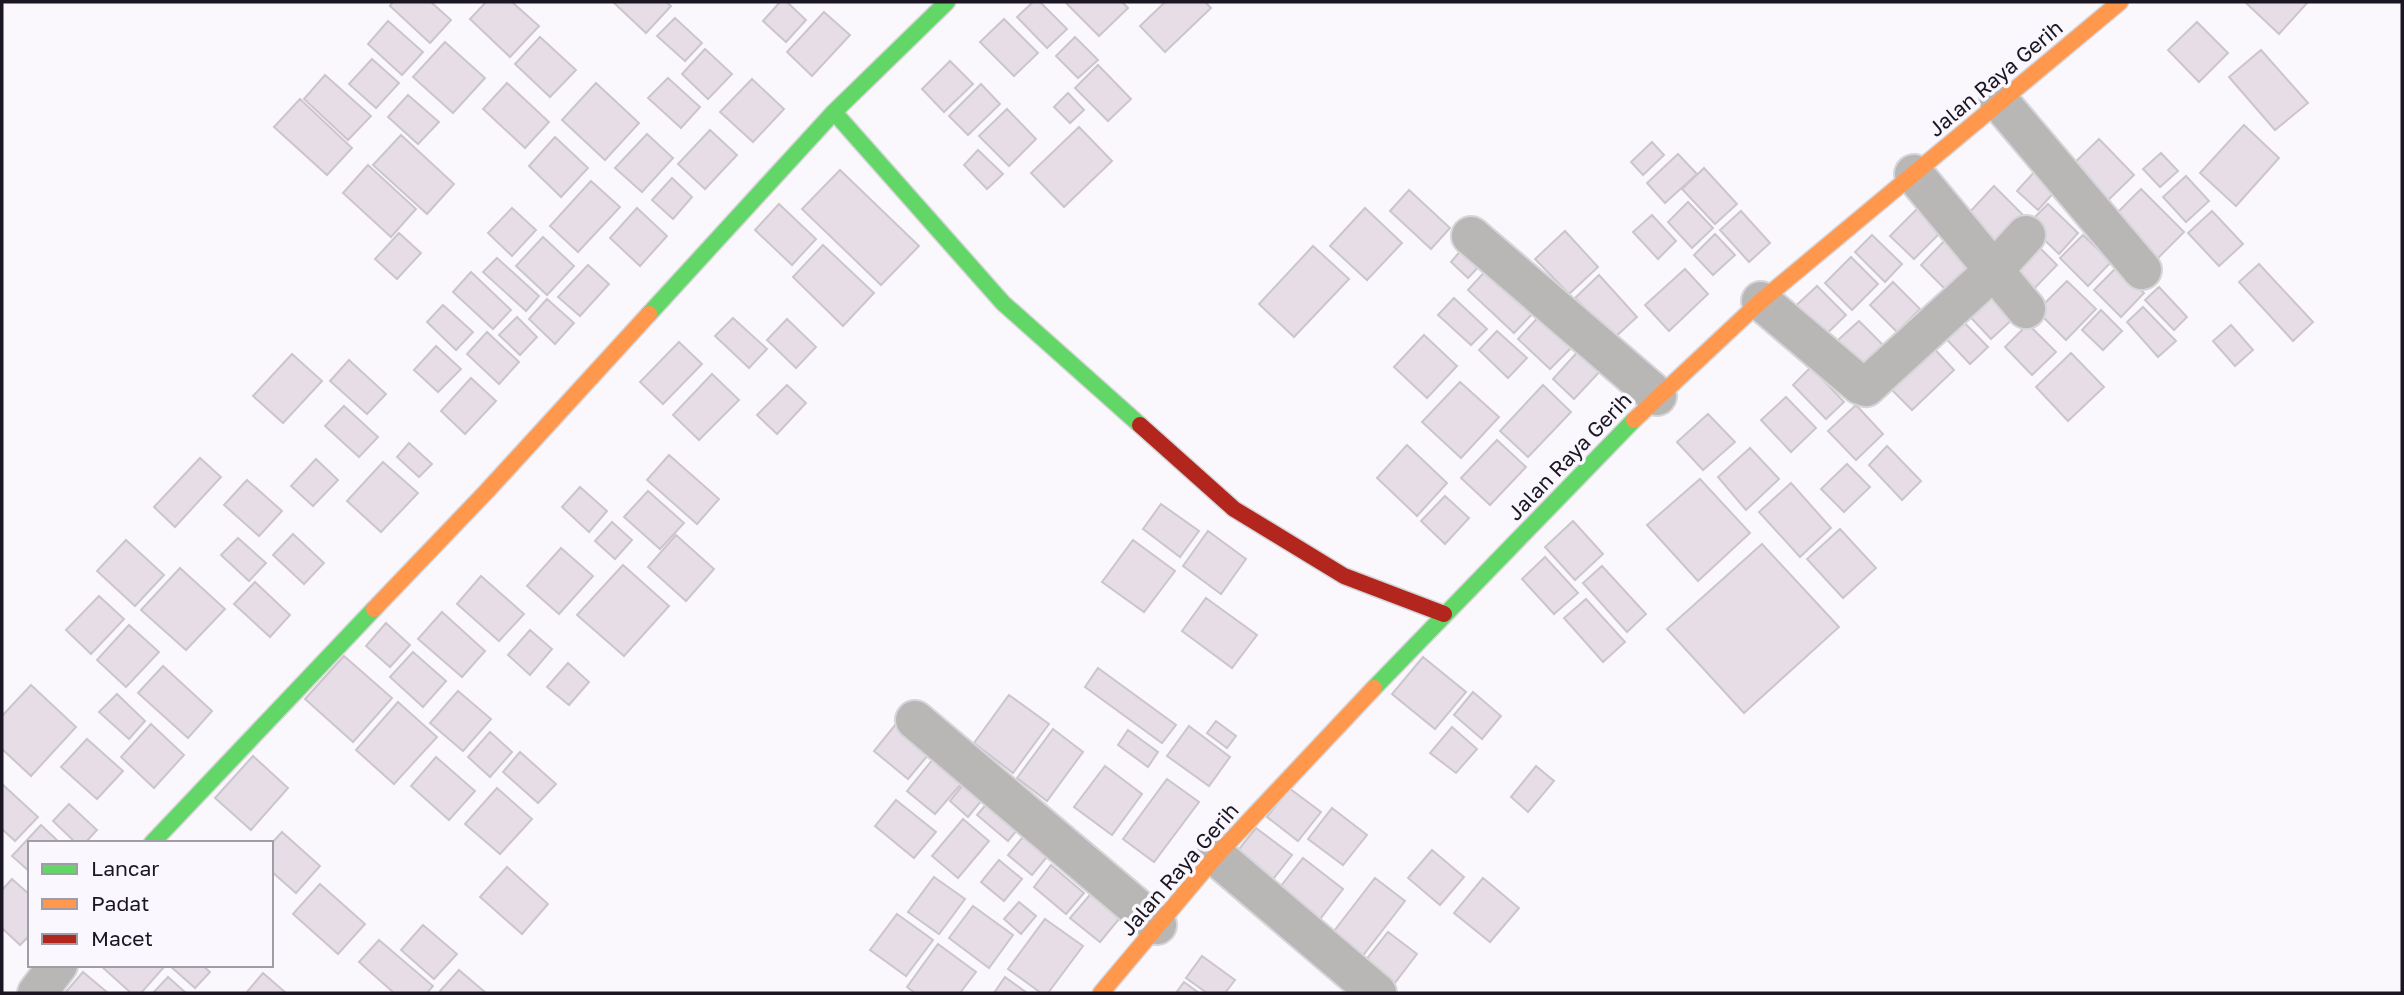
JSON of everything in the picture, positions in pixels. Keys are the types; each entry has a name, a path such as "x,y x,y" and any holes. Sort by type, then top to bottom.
{"street":[{"path":"154,841 487,491 834,112 947,2"},
{"name":"Jalan Raya Gerih","path":"1101,993 1216,856 1444,614 1657,396 1761,301 2120,2"},
{"path":"1999,101 2142,270"},
{"path":"834,112 1003,303 1234,509 1344,576 1444,614"},
{"path":"1914,174 2026,309"},
{"path":"1761,301 1860,386 1866,387 1994,270 2026,234"},
{"path":"1471,236 1657,396"},
{"path":"915,720 1157,925"},
{"path":"1216,856 1377,993"},
{"path":"37,993 56,967"}],"building":[{"path":"393,2 431,2 451,20 430,43 390,6"},
{"path":"486,2 512,2 539,26 510,57 470,19"},
{"path":"613,2 666,2 671,6 646,33"},
{"path":"780,2 787,2 806,20 786,42 763,21"},
{"path":"1033,2 1040,2 1067,29 1047,48 1017,17"},
{"path":"1065,2 1122,2 1128,8 1099,36"},
{"path":"1165,2 1205,2 1211,8 1165,52 1140,26"},
{"path":"2245,2 2308,2 2279,34"},
{"path":"824,12 850,35 812,76 787,52"},
{"path":"675,18 702,43 685,61 657,36"},
{"path":"1004,19 1038,53 1014,76 980,42"},
{"path":"388,21 423,52 402,75 368,44"},
{"path":"2197,22 2228,53 2199,82 2168,50"},
{"path":"540,37 576,70 550,97 515,64"},
{"path":"1075,37 1098,60 1078,78 1056,56"},
{"path":"445,42 485,78 453,113 413,77"},
{"path":"705,49 732,74 708,99 682,74"},
{"path":"2261,50 2308,103 2275,130 2229,77"},
{"path":"372,59 399,83 376,108 349,84"},
{"path":"950,61 973,84 944,112 922,89"},
{"path":"1098,65 1131,99 1108,121 1075,88"},
{"path":"325,75 371,116 348,140 304,99"},
{"path":"668,78 700,107 681,128 648,98"},
{"path":"752,79 784,109 753,142 720,112"},
{"path":"507,83 549,122 525,148 483,109"},
{"path":"596,83 639,123 605,160 562,120"},
{"path":"981,84 1000,104 968,135 949,116"},
{"path":"1068,93 1084,110 1070,123 1054,107"},
{"path":"408,95 439,122 418,144 388,117"},
{"path":"300,99 352,148 327,175 274,127"},
{"path":"1007,109 1036,139 1009,166 979,136"},
{"path":"2244,125 2279,158 2236,206 2200,173"},
{"path":"1079,127 1112,161 1064,207 1031,173"},
{"path":"710,130 737,155 705,189 678,164"},
{"path":"647,134 673,158 642,192 615,168"},
{"path":"401,135 454,184 427,214 373,165"},
{"path":"555,137 588,168 561,197 529,166"},
{"path":"2099,139 2134,175 2098,210 2063,174"},
{"path":"1652,142 1664,155 1643,175 1631,162"},
{"path":"978,150 1003,174 987,189 964,165"},
{"path":"2161,153 2178,171 2160,187 2143,169"},
{"path":"1678,154 1697,174 1665,203 1647,183"},
{"path":"368,165 416,209 391,237 343,193"},
{"path":"1704,168 1737,204 1715,224 1682,189"},
{"path":"840,170 919,246 881,285 802,209"},
{"path":"2036,170 2057,189 2038,210 2017,191"},
{"path":"2186,176 2209,201 2186,222 2163,197"},
{"path":"672,178 692,197 673,219 652,200"},
{"path":"591,181 620,207 578,252 550,226"},
{"path":"1994,186 2024,216 1996,244 1967,215"},
{"path":"2141,189 2184,232 2153,263 2110,220"},
{"path":"1409,190 1450,228 1431,249 1390,211"},
{"path":"1688,202 1713,228 1692,248 1668,222"},
{"path":"779,204 816,239 792,265 755,230"},
{"path":"2048,204 2078,233 2059,254 2028,224"},
{"path":"1919,207 1943,230 1914,259 1890,236"},
{"path":"512,208 536,230 512,256 488,233"},
{"path":"637,208 667,236 640,266 610,238"},
{"path":"1365,208 1402,243 1367,280 1330,246"},
{"path":"1741,211 1770,243 1749,262 1720,230"},
{"path":"2212,211 2243,244 2219,266 2188,233"},
{"path":"1652,215 1676,241 1658,259 1633,232"},
{"path":"1565,231 1598,267 1569,294 1535,259"},
{"path":"399,233 421,253 397,279 375,259"},
{"path":"1952,233 1984,264 1952,296 1921,265"},
{"path":"1715,234 1735,255 1713,275 1694,255"},
{"path":"1872,235 1902,264 1885,282 1855,252"},
{"path":"2083,235 2111,262 2088,286 2060,258"},
{"path":"543,237 574,266 547,295 516,266"},
{"path":"2030,238 2057,265 2028,295 2000,268"},
{"path":"1467,243 1485,260 1468,278 1451,262"},
{"path":"823,245 874,293 843,326 793,277"},
{"path":"1313,246 1349,279 1294,337 1259,304"},
{"path":"1851,257 1878,284 1852,310 1825,283"},
{"path":"497,258 539,296 526,311 483,272"},
{"path":"2259,264 2313,322 2293,341 2239,282"},
{"path":"588,265 609,284 580,316 558,297"},
{"path":"1490,266 1537,309 1514,333 1468,290"},
{"path":"2117,267 2144,293 2121,317 2094,290"},
{"path":"1685,269 1708,294 1669,331 1645,305"},
{"path":"471,272 511,310 493,329 453,292"},
{"path":"1599,275 1637,317 1613,339 1575,298"},
{"path":"2067,281 2096,309 2066,340 2037,311"},
{"path":"1893,282 1920,309 1897,332 1870,305"},
{"path":"1988,283 2017,315 1991,339 1962,308"},
{"path":"1817,286 1846,315 1814,346 1785,316"},
{"path":"2159,287 2187,317 2174,330 2145,300"},
{"path":"1454,298 1487,329 1471,345 1438,315"},
{"path":"547,299 574,323 555,344 529,319"},
{"path":"443,305 473,332 456,350 427,322"},
{"path":"2143,307 2176,341 2158,357 2127,322"},
{"path":"1545,310 1578,341 1550,369 1518,339"},
{"path":"1952,310 1988,347 1970,364 1935,327"},
{"path":"2101,310 2122,331 2103,350 2082,330"},
{"path":"517,317 537,337 520,355 499,335"},
{"path":"733,318 767,349 749,368 715,336"},
{"path":"787,319 816,347 796,368 767,340"},
{"path":"1859,321 1884,346 1852,376 1827,350"},
{"path":"2028,324 2056,352 2032,375 2005,347"},
{"path":"2231,325 2253,350 2235,366 2213,341"},
{"path":"1497,331 1527,358 1508,378 1479,350"},
{"path":"487,332 519,362 499,384 467,354"},
{"path":"1424,335 1457,366 1427,398 1394,367"},
{"path":"1927,341 1954,370 1912,410 1884,382"},
{"path":"679,342 702,364 663,404 640,382"},
{"path":"436,346 461,369 438,392 414,370"},
{"path":"1582,347 1604,367 1574,399 1553,379"},
{"path":"2071,353 2104,387 2068,421 2036,387"},
{"path":"292,354 322,381 283,423 253,396"},
{"path":"349,360 386,394 367,414 330,381"},
{"path":"1811,367 1844,402 1826,419 1793,385"},
{"path":"712,374 739,400 699,440 673,415"},
{"path":"471,378 496,401 465,434 441,411"},
{"path":"1460,382 1499,417 1461,458 1422,422"},
{"path":"787,385 806,403 777,434 757,415"},
{"path":"1543,385 1571,412 1528,457 1500,431"},
{"path":"1786,397 1816,428 1791,452 1761,420"},
{"path":"1856,405 1883,434 1856,460 1828,431"},
{"path":"344,406 378,437 359,457 325,426"},
{"path":"1708,414 1735,442 1703,470 1677,442"},
{"path":"1497,440 1526,467 1490,505 1461,478"},
{"path":"409,443 432,464 419,477 397,457"},
{"path":"1407,445 1447,483 1417,516 1377,478"},
{"path":"1887,446 1921,481 1902,500 1869,465"},
{"path":"1750,448 1779,479 1746,510 1718,477"},
{"path":"669,455 719,499 697,524 647,480"},
{"path":"200,458 221,477 175,527 154,507"},
{"path":"316,459 338,480 313,506 291,486"},
{"path":"383,462 418,493 381,532 347,501"},
{"path":"1847,464 1870,487 1844,512 1821,489"},
{"path":"1700,479 1750,533 1698,581 1647,525"},
{"path":"247,480 282,511 259,536 224,505"},
{"path":"1791,483 1831,528 1800,557 1759,512"},
{"path":"580,487 607,511 589,532 562,507"},
{"path":"648,491 684,523 660,549 624,517"},
{"path":"1445,496 1469,518 1445,544 1421,521"},
{"path":"1161,504 1199,531 1180,557 1143,529"},
{"path":"1573,521 1603,554 1575,580 1545,547"},
{"path":"612,522 632,540 615,559 595,541"},
{"path":"1840,529 1876,568 1843,598 1807,559"},
{"path":"1208,531 1246,559 1221,594 1183,566"},
{"path":"293,534 324,563 304,584 273,555"},
{"path":"676,535 714,569 686,601 648,567"},
{"path":"238,538 266,563 249,581 221,555"},
{"path":"126,540 164,575 135,606 97,571"},
{"path":"1133,540 1175,571 1144,612 1102,582"},
{"path":"1762,544 1839,627 1744,713 1667,629"},
{"path":"561,548 593,576 559,614 527,586"},
{"path":"1545,557 1578,593 1554,614 1522,579"},
{"path":"623,565 669,606 624,656 577,615"},
{"path":"1602,566 1646,614 1627,632 1583,583"},
{"path":"180,568 225,609 186,650 141,610"},
{"path":"481,576 524,614 499,641 457,604"},
{"path":"255,582 290,615 270,637 234,604"},
{"path":"99,596 124,619 91,654 66,630"},
{"path":"1206,598 1257,635 1232,668 1182,631"},
{"path":"1586,599 1625,642 1603,662 1564,618"},
{"path":"442,612 485,651 462,677 418,639"},
{"path":"386,623 410,645 390,667 366,646"},
{"path":"129,625 159,652 126,687 97,660"},
{"path":"530,630 552,649 530,675 508,655"},
{"path":"413,652 446,681 423,707 390,677"},
{"path":"344,656 392,698 353,742 305,699"},
{"path":"1423,657 1466,692 1435,729 1392,694"},
{"path":"568,663 589,682 569,705 547,687"},
{"path":"163,666 212,711 188,738 138,693"},
{"path":"1098,668 1176,725 1162,743 1085,687"},
{"path":"31,685 76,727 31,776 2,749 2,716"},
{"path":"458,691 491,719 463,751 430,723"},
{"path":"1473,692 1501,716 1482,739 1454,715"},
{"path":"117,694 145,721 129,739 99,712"},
{"path":"1009,695 1049,724 1013,773 974,743"},
{"path":"398,702 437,737 394,784 356,750"},
{"path":"900,719 934,748 908,779 874,751"},
{"path":"1216,721 1236,736 1227,748 1207,733"},
{"path":"151,724 184,755 154,788 121,757"},
{"path":"1189,726 1230,757 1209,786 1167,756"},
{"path":"1452,727 1477,749 1456,773 1430,753"},
{"path":"1053,729 1083,752 1047,801 1017,778"},
{"path":"1128,730 1158,752 1148,767 1118,745"},
{"path":"490,732 512,752 490,777 468,757"},
{"path":"87,739 123,771 97,799 61,767"},
{"path":"520,752 556,784 538,803 503,772"},
{"path":"938,753 967,777 935,814 907,791"},
{"path":"253,756 288,788 251,830 215,798"},
{"path":"436,757 475,791 449,820 411,786"},
{"path":"1105,766 1142,794 1112,835 1074,807"},
{"path":"1536,766 1554,781 1528,812 1511,797"},
{"path":"1167,779 1199,802 1154,862 1123,839"},
{"path":"967,780 986,795 968,817 950,801"},
{"path":"2,784 38,817 15,841 2,829"},
{"path":"497,788 532,819 500,854 465,824"},
{"path":"1289,788 1321,812 1298,841 1267,817"},
{"path":"991,799 1022,824 1008,841 977,815"},
{"path":"896,800 936,832 914,858 875,826"},
{"path":"69,804 97,830 87,841 74,841 53,821"},
{"path":"1332,808 1367,835 1343,865 1308,839"},
{"path":"963,819 989,841 958,878 932,856"},
{"path":"41,825 58,841 28,841 28,870 12,856"},
{"path":"1256,828 1292,855 1267,887 1231,859"},
{"path":"282,832 320,866 296,893 273,873 273,842"},
{"path":"1027,832 1051,852 1032,875 1008,855"},
{"path":"1432,850 1464,877 1440,905 1408,878"},
{"path":"1303,858 1343,889 1314,927 1273,896"},
{"path":"999,860 1022,879 1004,901 981,882"},
{"path":"1051,865 1084,893 1066,914 1034,887"},
{"path":"507,867 548,904 522,934 480,897"},
{"path":"934,877 965,899 939,934 908,912"},
{"path":"1375,878 1405,901 1361,958 1331,935"},
{"path":"1483,878 1519,908 1490,942 1454,913"},
{"path":"12,879 28,893 28,937 20,945 2,928 2,890"},
{"path":"320,884 365,924 338,954 293,914"},
{"path":"1095,889 1124,913 1100,942 1070,918"},
{"path":"1019,902 1036,916 1021,934 1004,919"},
{"path":"973,906 1013,935 989,968 949,938"},
{"path":"897,914 933,940 906,976 870,950"},
{"path":"1045,919 1083,946 1048,993 1041,993 1008,969"},
{"path":"423,925 457,954 434,979 401,950"},
{"path":"1388,932 1417,954 1394,984 1365,961"},
{"path":"379,940 433,986 427,993 394,993 359,962"},
{"path":"938,944 976,972 960,993 915,993 907,987"},
{"path":"1202,956 1235,980 1225,993 1207,993 1186,978"},
{"path":"102,967 164,967 141,993 131,993"},
{"path":"171,967 204,967 210,972 195,988"},
{"path":"459,970 486,993 442,993 440,991"},
{"path":"83,972 108,993 65,993"},
{"path":"263,973 286,993 246,993"},
{"path":"168,977 186,993 153,993"},
{"path":"1005,977 1027,993 994,993"},
{"path":"1184,982 1199,993 1176,993"}],"traffic: fast":[{"path":"649,314 834,112 947,2"},
{"path":"834,112 1003,303 1140,425"},
{"path":"1374,688 1634,420"},
{"path":"154,841 374,609"}],"traffic: slow":[{"path":"1634,420 1761,301 2120,2"},
{"path":"374,609 487,491 649,314"},
{"path":"1101,993 1216,856 1374,688"}],"traffic: jam":[{"path":"1140,425 1234,509 1344,576 1444,614"}]}
